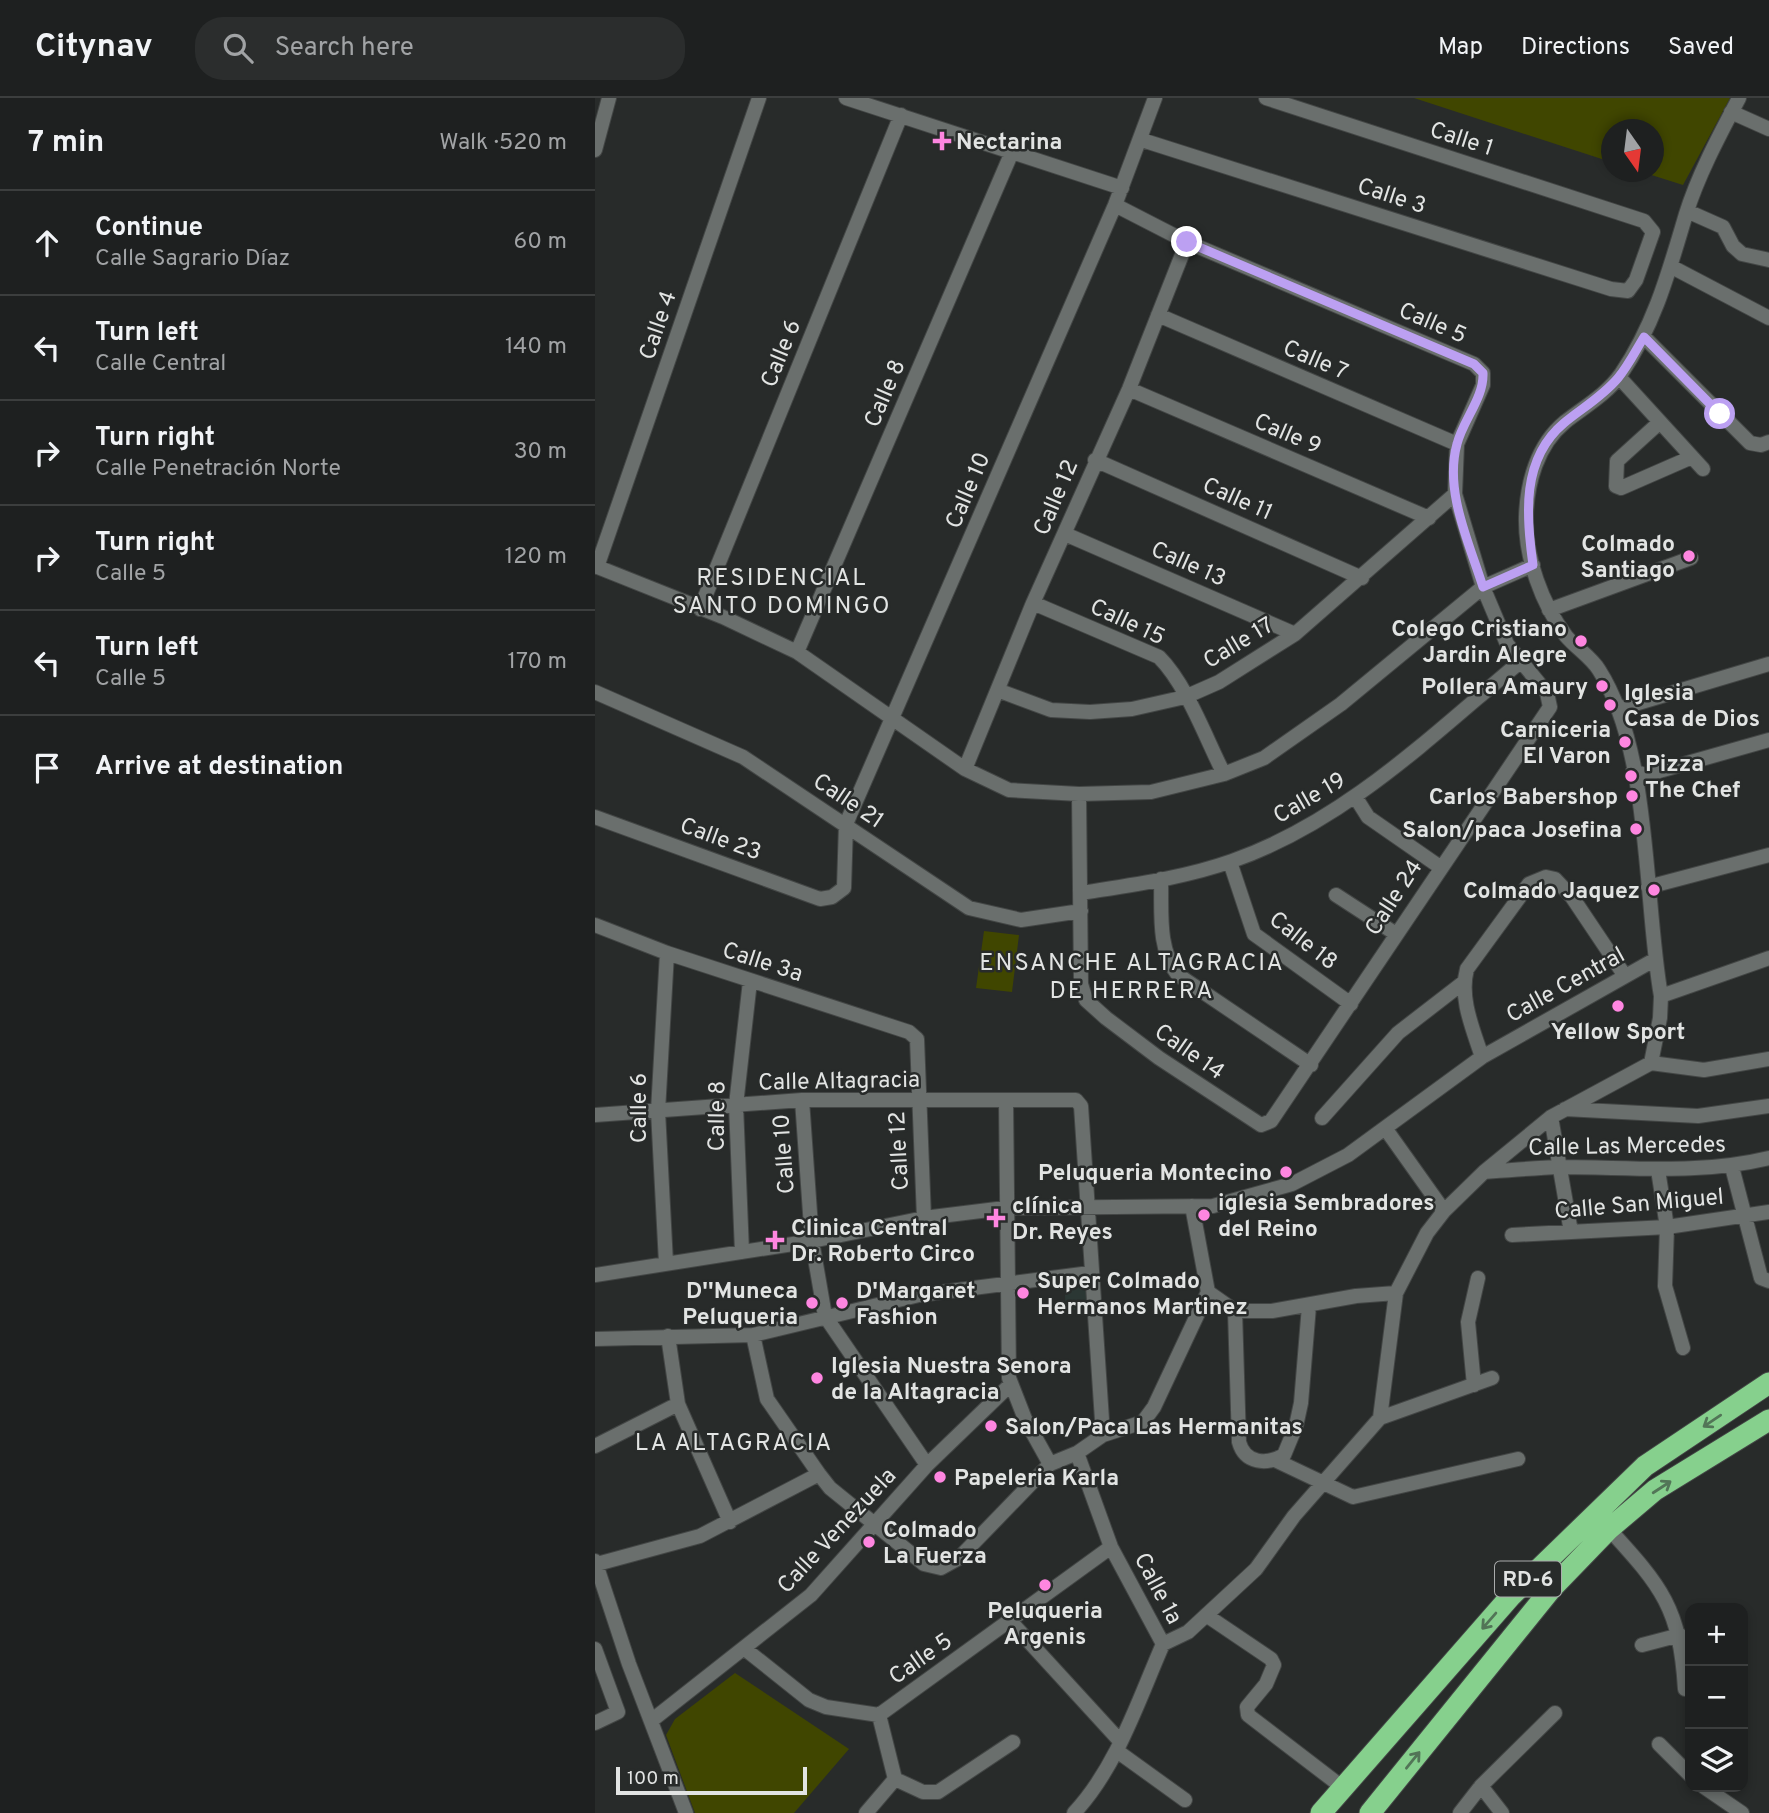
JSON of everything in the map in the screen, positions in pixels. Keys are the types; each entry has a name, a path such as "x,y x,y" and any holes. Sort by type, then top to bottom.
{"highway":[{"name":"RD-6","path":"1321,1813 1510,1597 1646,1466 1769,1383"},
{"name":"RD-6","path":"1370,1813 1552,1588 1609,1529 1655,1490 1769,1420"}],"street":[{"path":"595,150 609,98"},
{"name":"Calle 4","path":"596,566 759,98"},
{"path":"846,98 1122,188"},
{"name":"Calle 10","path":"832,897 844,888 846,824 1115,205 1142,140 1155,98"},
{"name":"Calle 1","path":"1266,98 1644,221 1653,232 1636,280 1628,291"},
{"name":"Calle Central","path":"595,1275 813,1241 924,1218 1005,1208 1213,1206 1292,1184 1348,1155 1482,1057 1654,960 1648,887 1625,724 1599,669 1567,637 1549,610 1533,565 1526,519 1532,473 1548,440 1563,423 1591,404 1619,377 1644,337 1672,267 1687,211 1739,98"},
{"path":"1731,113 1769,130"},
{"name":"Calle 6","path":"700,609 901,115"},
{"name":"Calle 3","path":"1142,140 1598,285 1628,291"},
{"name":"Calle 8","path":"797,652 1012,152"},
{"name":"Calle 5","path":"1115,205 1187,242 1474,364 1483,373 1483,385 1457,444 1455,494 1483,587 1507,644 1550,698"},
{"path":"1687,211 1723,227 1733,246 1742,254 1769,260"},
{"name":"Calle 12","path":"965,769 1000,691 1033,603 1129,389 1187,242"},
{"path":"1672,267 1769,318"},
{"name":"Calle 7","path":"1158,315 1457,444"},
{"path":"1644,337 1750,443 1761,445 1769,442"},
{"path":"1619,377 1703,469"},
{"name":"Calle 9","path":"1129,389 1429,518"},
{"path":"1660,422 1616,461 1616,486 1621,488 1692,457"},
{"name":"Calle 11","path":"1095,460 1362,578"},
{"name":"Calle 17","path":"1000,691 1051,710 1090,712 1132,709 1185,697 1219,682 1295,634 1455,494"},
{"name":"Calle 13","path":"1065,534 1295,634"},
{"path":"1549,610 1691,558"},
{"path":"596,566 797,652 965,769 1009,790 1079,794 1151,792 1224,775 1264,758 1341,704 1483,587 1533,565"},
{"name":"Calle 15","path":"1033,603 1159,657 1168,666 1224,775"},
{"name":"Calle 19","path":"1081,893 1161,879 1230,862 1280,840 1356,798 1520,662"},
{"path":"1618,709 1769,664"},
{"name":"Calle 21","path":"595,692 743,757 969,908 1021,920 1081,911"},
{"name":"Calle 24","path":"1271,1121 1550,707 1550,698"},
{"path":"1633,771 1645,775 1769,740"},
{"name":"Calle 14","path":"1079,794 1081,984 1086,1000 1095,1010 1256,1124 1271,1121"},
{"path":"1356,798 1368,817 1440,867"},
{"name":"Calle 23","path":"595,817 820,899 832,897"},
{"path":"1648,887 1769,855"},
{"name":"Calle 18","path":"1230,862 1254,934 1351,1004"},
{"path":"1482,1057 1467,1007 1464,982 1467,970 1529,884 1546,877 1555,879 1572,897 1625,976"},
{"path":"1161,879 1164,950 1169,964 1178,975 1311,1065"},
{"path":"1336,895 1396,934"},
{"name":"Calle 3a","path":"595,925 667,953 909,1032 917,1039"},
{"name":"Calle 6","path":"666,1263 658,1111 667,953"},
{"path":"1661,996 1769,958"},
{"path":"1651,1063 1660,1018 1661,996 1654,960"},
{"name":"Calle 8","path":"742,1252 736,1105 750,981"},
{"path":"1322,1118 1398,1033 1464,982"},
{"name":"Calle 12","path":"917,1039 924,1218"},
{"path":"1380,1418 1396,1293 1427,1233 1444,1211 1485,1172 1551,1117 1651,1063 1704,1070 1769,1059"},
{"name":"Calle Altagracia","path":"595,1115 802,1100 1072,1098 1081,1106 1085,1207"},
{"name":"Calle 10","path":"802,1100 813,1241 825,1316 927,1465"},
{"path":"1006,1100 1005,1208 1010,1385 1051,1464"},
{"path":"1565,1109 1698,1116 1769,1106"},
{"path":"1551,1117 1571,1232"},
{"path":"1385,1128 1444,1211"},
{"name":"Calle Las Mercedes","path":"1485,1172 1560,1167 1658,1170 1733,1167 1769,1157"},
{"path":"1733,1167 1761,1278 1769,1282"},
{"path":"1658,1170 1667,1227 1665,1286 1683,1348"},
{"path":"753,1335 767,1399 830,1488 924,1564 941,1568 959,1558 1051,1464 1077,1453 1103,1435 1143,1422 1154,1408 1207,1292 1192,1206"},
{"path":"1085,1207 1103,1435"},
{"name":"Calle San Miguel","path":"1512,1235 1667,1227 1769,1212"},
{"path":"595,1339 753,1335 919,1295 1090,1273"},
{"path":"1474,1385 1468,1322 1478,1278"},
{"path":"1207,1292 1235,1311 1272,1311 1356,1296 1396,1293"},
{"path":"1235,1311 1241,1452 1256,1461 1275,1460 1284,1455 1296,1426 1309,1306"},
{"path":"669,1336 678,1404 730,1522"},
{"path":"1163,1644 1188,1632 1255,1569 1294,1516 1380,1418 1492,1378"},
{"name":"Calle Venezuela","path":"651,1721 811,1595 927,1465 1010,1385"},
{"path":"595,1446 678,1404"},
{"name":"Calle 1a","path":"1073,1813 1086,1800 1119,1746 1163,1644 1111,1547 1077,1453"},
{"path":"1275,1460 1353,1497 1518,1459"},
{"path":"686,1813 629,1664 596,1562 684,1543 730,1522 819,1474"},
{"path":"1609,1529 1665,1596 1680,1635 1685,1689"},
{"name":"Calle 5","path":"745,1649 809,1700 826,1707 879,1715 1111,1547"},
{"path":"1206,1615 1271,1660 1274,1665 1266,1684 1247,1707 1248,1715 1342,1787"},
{"path":"1011,1622 1119,1746 1185,1800"},
{"path":"1642,1645 1680,1635"},
{"path":"595,1649 618,1712 595,1723"},
{"path":"1459,1813 1481,1786 1555,1713"},
{"path":"879,1715 895,1779"},
{"path":"895,1779 923,1792 938,1792 1013,1742"},
{"path":"1659,1744 1685,1770"},
{"path":"866,1813 895,1779"},
{"path":"1481,1786 1502,1813"},
{"path":"1711,1792 1742,1813"}],"shaded area":[{"path":"1086,1278 1086,1308 1066,1311 1064,1281"}],"green space":[{"path":"1414,98 1730,98 1683,185 1664,179 1664,119 1601,119 1601,159"},
{"path":"984,931 1019,935 1012,992 976,988"},
{"path":"735,1673 849,1749 794,1813 695,1813 666,1735 675,1719"}],"place":[{"name":"Nectarina","path":"942,141"},
{"name":"Colmado Santiago","path":"1689,556"},
{"name":"Colego Cristiano Jardin Alegre","path":"1581,641"},
{"name":"Pollera Amaury","path":"1602,686"},
{"name":"Iglesia Casa de Dios","path":"1610,705"},
{"name":"Carniceria El Varon","path":"1625,742"},
{"name":"Pizza The Chef","path":"1631,776"},
{"name":"Carlos Babershop","path":"1632,796"},
{"name":"Salon/paca Josefina","path":"1636,829"},
{"name":"Colmado Jaquez","path":"1654,890"},
{"name":"Yellow Sport","path":"1618,1006"},
{"name":"Peluqueria Montecino","path":"1286,1172"},
{"name":"iglesia Sembradores del Reino","path":"1204,1215"},
{"name":"clínica Dr. Reyes","path":"996,1218"},
{"name":"Clinica Central Dr. Roberto Circo","path":"775,1240"},
{"name":"Super Colmado Hermanos Martinez","path":"1023,1293"},
{"name":"D''Muneca Peluqueria","path":"812,1303"},
{"name":"D'Margaret Fashion","path":"842,1303"},
{"name":"Iglesia Nuestra Senora de la Altagracia","path":"817,1378"},
{"name":"Salon/Paca Las Hermanitas","path":"991,1426"},
{"name":"Papeleria Karla","path":"940,1477"},
{"name":"Colmado La Fuerza","path":"869,1542"},
{"name":"Peluqueria Argenis","path":"1045,1585"}],"district":[{"name":"RESIDENCIAL SANTO DOMINGO","path":"782,591"},
{"name":"ENSANCHE ALTAGRACIA DE HERRERA","path":"1132,976"},
{"name":"LA ALTAGRACIA","path":"734,1442"}],"route":[{"path":"1187,242 1474,364 1483,373 1483,385 1457,444 1454,470 1455,494 1483,587 1533,565 1526,519 1532,473 1538,457 1563,423 1591,404 1619,377 1644,337 1720,414"}]}
